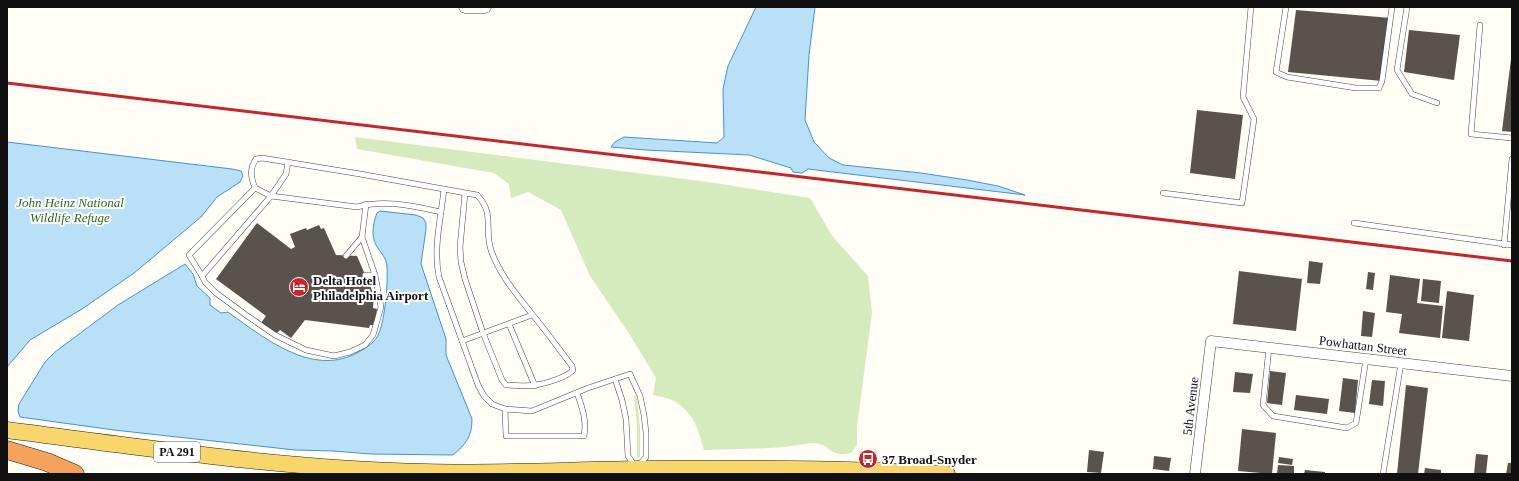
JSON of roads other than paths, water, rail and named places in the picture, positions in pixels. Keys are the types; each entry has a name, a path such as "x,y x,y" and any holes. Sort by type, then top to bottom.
{"highway":[{"path":"7,450 47,462 75,474"}],"main road":[{"name":"PA 291","path":"7,430 230,458 319,467 385,471 468,473 636,472 762,468 947,474"},
{"path":"730,474 762,468"}],"street":[{"path":"465,7 485,7"},
{"name":"Powhattan Street","path":"1211,341 1512,376"},
{"name":"5th Avenue","path":"1195,474 1211,341"}],"lane":[{"path":"1163,193 1242,203 1254,119 1242,97 1251,7"},
{"path":"1286,7 1276,72 1287,77 1356,88 1379,88 1382,81 1392,7"},
{"path":"1407,7 1397,70 1412,94 1437,103"},
{"path":"1480,25 1471,134 1512,138"},
{"path":"441,212 396,203 366,204 357,207 271,196 255,188 252,181 251,168 256,159 262,158 477,194 484,201 487,212 490,248 496,262 517,296 572,366 573,370 570,373 535,386 506,385 502,380 484,333 461,262 460,248 465,193"},
{"path":"1504,245 1512,158"},
{"path":"202,276 271,196 286,174 288,162"},
{"path":"255,188 189,255 205,282 216,293 275,334 306,350 334,356 350,352 365,345 373,336 381,307 375,275 362,237 366,204"},
{"path":"444,189 436,252 439,277 478,385 484,396 492,404 505,409 532,411 577,393 615,379 630,374 640,396 646,432 646,457 636,472 628,456 626,419 615,379"},
{"path":"1354,223 1512,245"},
{"path":"346,256 362,237"},
{"path":"365,275 375,275"},
{"path":"462,341 532,315"},
{"path":"509,324 535,386"},
{"path":"1269,348 1263,405 1273,416 1347,428 1356,422 1366,359"},
{"path":"1383,474 1401,363"},
{"path":"505,409 506,436 584,436 584,414 577,393"}],"water":[{"path":"756,7 815,7 809,55 805,120 814,142 829,158 843,165 921,173 967,180 998,186 1025,195 808,169 802,173 793,172 791,168 749,155 611,147 615,142 624,137 717,143 724,137 723,89 728,66"},
{"name":"John Heinz National Wildlife Refuge","path":"7,142 232,169 241,171 243,176 240,182 217,197 201,217 134,273 82,309 30,340 7,367"},
{"path":"380,211 416,215 423,218 426,223 421,264 446,339 446,355 472,419 471,431 467,440 453,455 371,454 295,450 114,430 20,417 18,411 19,404 45,362 55,352 118,305 185,264 193,274 197,286 210,298 210,305 221,313 228,312 262,336 288,351 306,358 331,360 347,357 362,350 372,343 378,336 386,301 387,264 385,258 374,241 373,234 377,213"}],"railway":[{"path":"7,83 1512,261"}],"place":[{"name":"Delta Hotel Philadelphia Airport","path":"299,287"},
{"name":"37 Broad-Snyder","path":"868,459"}]}
